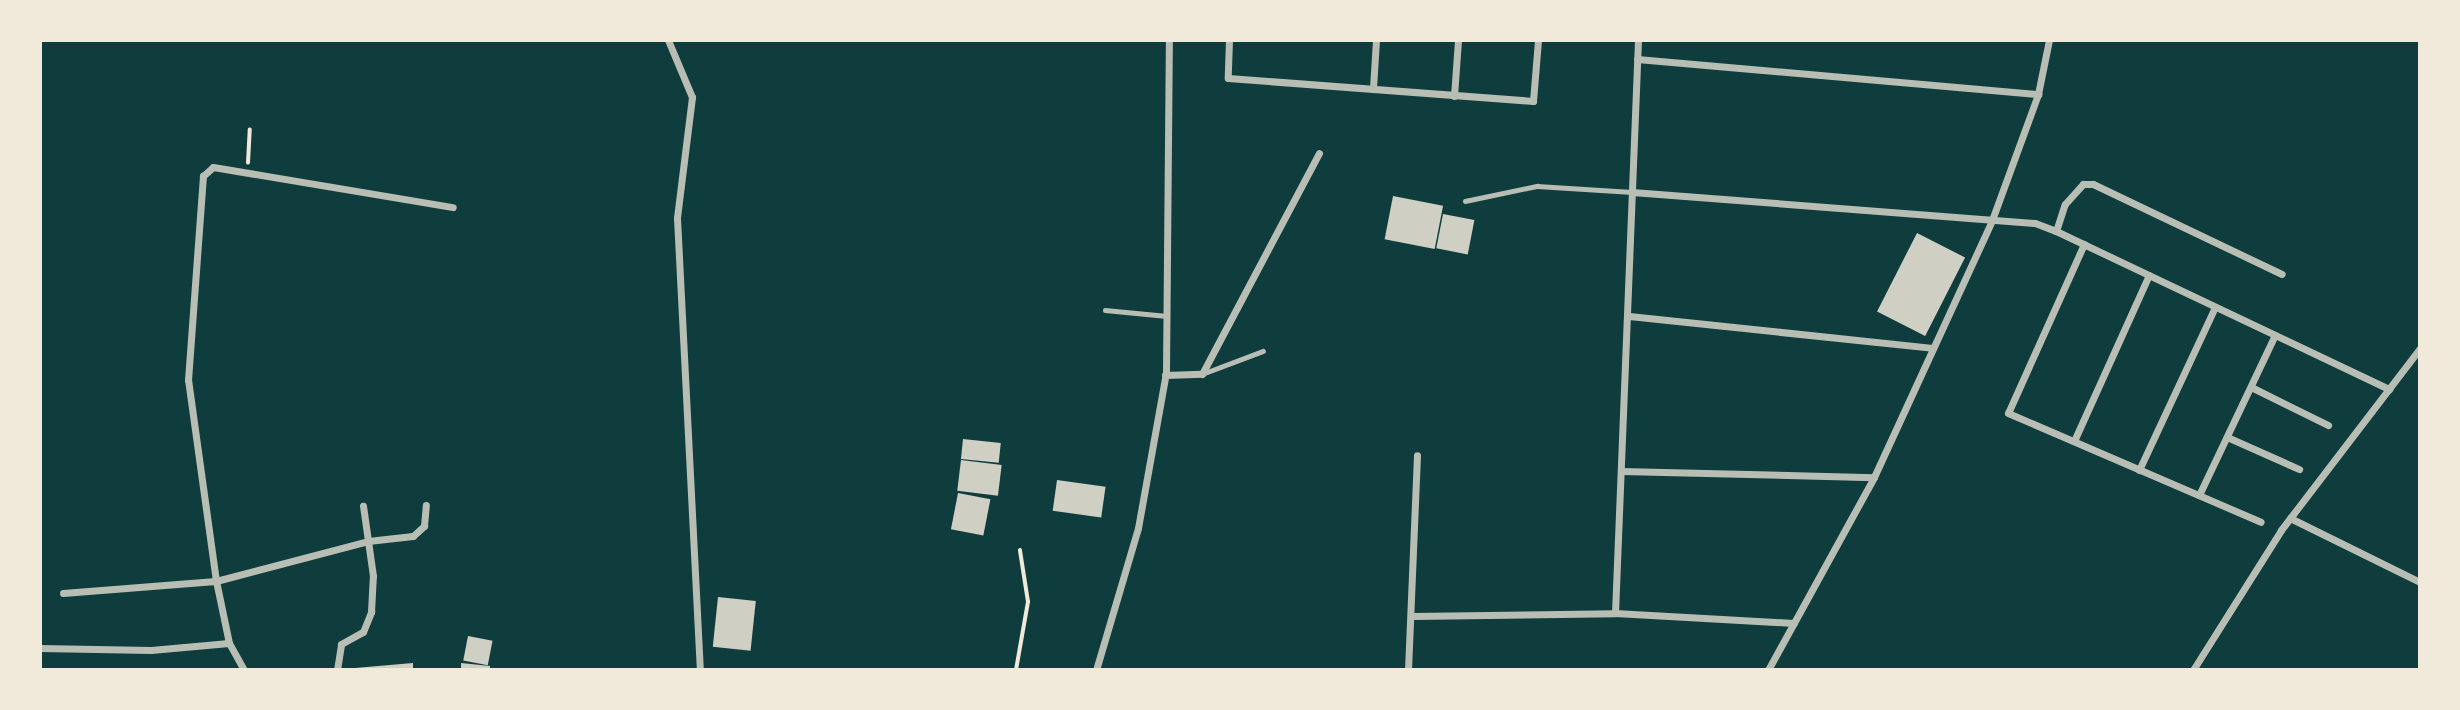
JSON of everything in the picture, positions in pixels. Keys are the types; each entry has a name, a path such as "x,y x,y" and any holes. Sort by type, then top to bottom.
{"street":[{"path":"668,40 692,97 677,218 700,670"},
{"path":"1096,670 1138,528 1165,375 1169,40"},
{"path":"1229,40 1227,78 1533,100 1538,40"},
{"path":"1373,88 1376,40"},
{"path":"1454,96 1458,40"},
{"path":"1615,613 1638,40"},
{"path":"1768,670 1874,477 1992,220 2038,94 2049,40"},
{"path":"1637,59 2038,94"},
{"path":"1165,375 1202,374 1320,153"},
{"path":"244,670 229,643 216,581 188,380 201,184 214,167 453,207"},
{"path":"2056,231 2065,204 2083,184 2093,184 2282,274"},
{"path":"1632,192 1992,220 2056,231 2389,389"},
{"path":"2084,244 2008,413 2261,522"},
{"path":"2074,441 2149,275"},
{"path":"2139,470 2215,307"},
{"path":"1629,316 1932,348"},
{"path":"2199,495 2275,335"},
{"path":"2193,670 2290,518 2420,348"},
{"path":"2251,387 2328,425"},
{"path":"2227,437 2299,469"},
{"path":"1408,670 1417,455"},
{"path":"1621,471 1874,477"},
{"path":"63,593 216,581 368,541 413,536 424,526 426,505"},
{"path":"337,670 341,644 363,632 371,612 368,541 363,506"},
{"path":"2290,518 2420,582"},
{"path":"1412,616 1615,613 1794,623"},
{"path":"40,648 151,650 229,643"}],"lane":[{"path":"1465,201 1537,186 1632,192"},
{"path":"1105,310 1167,316"},
{"path":"1202,374 1263,351"}],"path":[{"path":"248,172 250,130"},
{"path":"1016,670 1028,602 1020,551"}],"building":[{"path":"1393,196 1443,206 1435,249 1385,239"},
{"path":"1443,214 1474,220 1468,254 1436,248"},
{"path":"1917,233 1965,258 1925,336 1877,311"},
{"path":"963,439 1001,443 999,463 961,459"},
{"path":"961,460 1002,465 998,496 957,491"},
{"path":"1057,480 1106,487 1101,518 1053,511"},
{"path":"958,493 990,499 983,536 951,529"},
{"path":"718,597 756,601 751,651 713,647"},
{"path":"468,636 493,641 488,665 463,661"},
{"path":"413,663 413,670 355,670 355,668"},
{"path":"461,663 490,666 490,670 461,670"}]}
